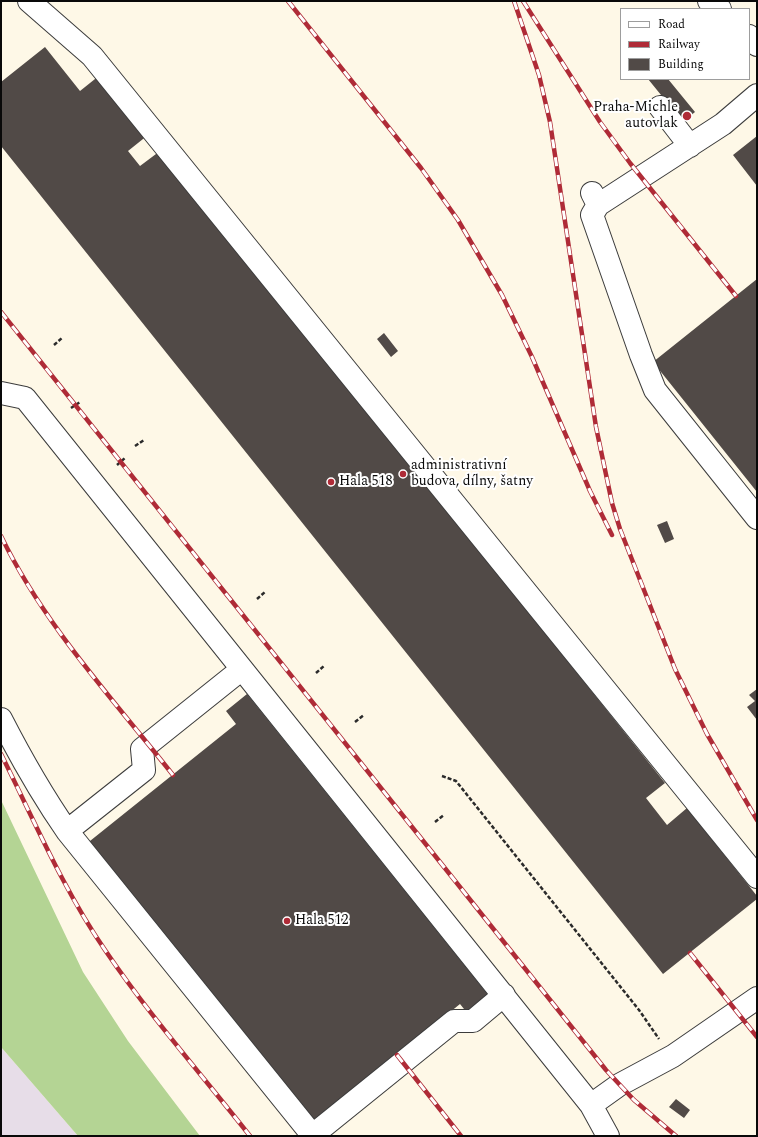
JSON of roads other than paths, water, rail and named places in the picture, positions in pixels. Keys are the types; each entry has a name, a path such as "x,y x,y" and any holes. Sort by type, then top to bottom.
{"lane":[{"path":"29,1 92,56 757,877"},
{"path":"709,1 719,8"},
{"path":"750,37 757,45"},
{"path":"757,95 723,124 690,146 595,199 592,215 641,356 655,390 757,518"},
{"path":"660,107 690,146"},
{"path":"1,392 25,398 591,1105 608,1136"},
{"path":"67,831 144,770 142,749 242,669"},
{"path":"1,720 45,800 67,831 300,1121 313,1133 319,1130 454,1021 473,1021 504,995"},
{"path":"591,1105 619,1085 672,1056 757,998"}],"railway":[{"path":"288,1 421,168 458,220 502,295 532,357 590,491 612,535"},
{"path":"514,1 539,75 550,122 596,427 612,503 620,529 675,669 707,734 757,820"},
{"path":"523,1 600,122 630,163 736,296"},
{"path":"1,312 606,1070 634,1100 676,1136"},
{"path":"1,536 18,569 58,630 80,660 173,775"},
{"path":"1,754 62,879 90,927 139,998 250,1136"},
{"path":"690,953 757,1037"},
{"path":"397,1055 461,1136"}],"place":[{"name":"Praha-Michle autovlak","path":"687,116"},
{"name":"administrativní budova, dílny, šatny","path":"403,474"},
{"name":"Hala 518","path":"331,482"},
{"name":"Hala 512","path":"287,921"}]}
